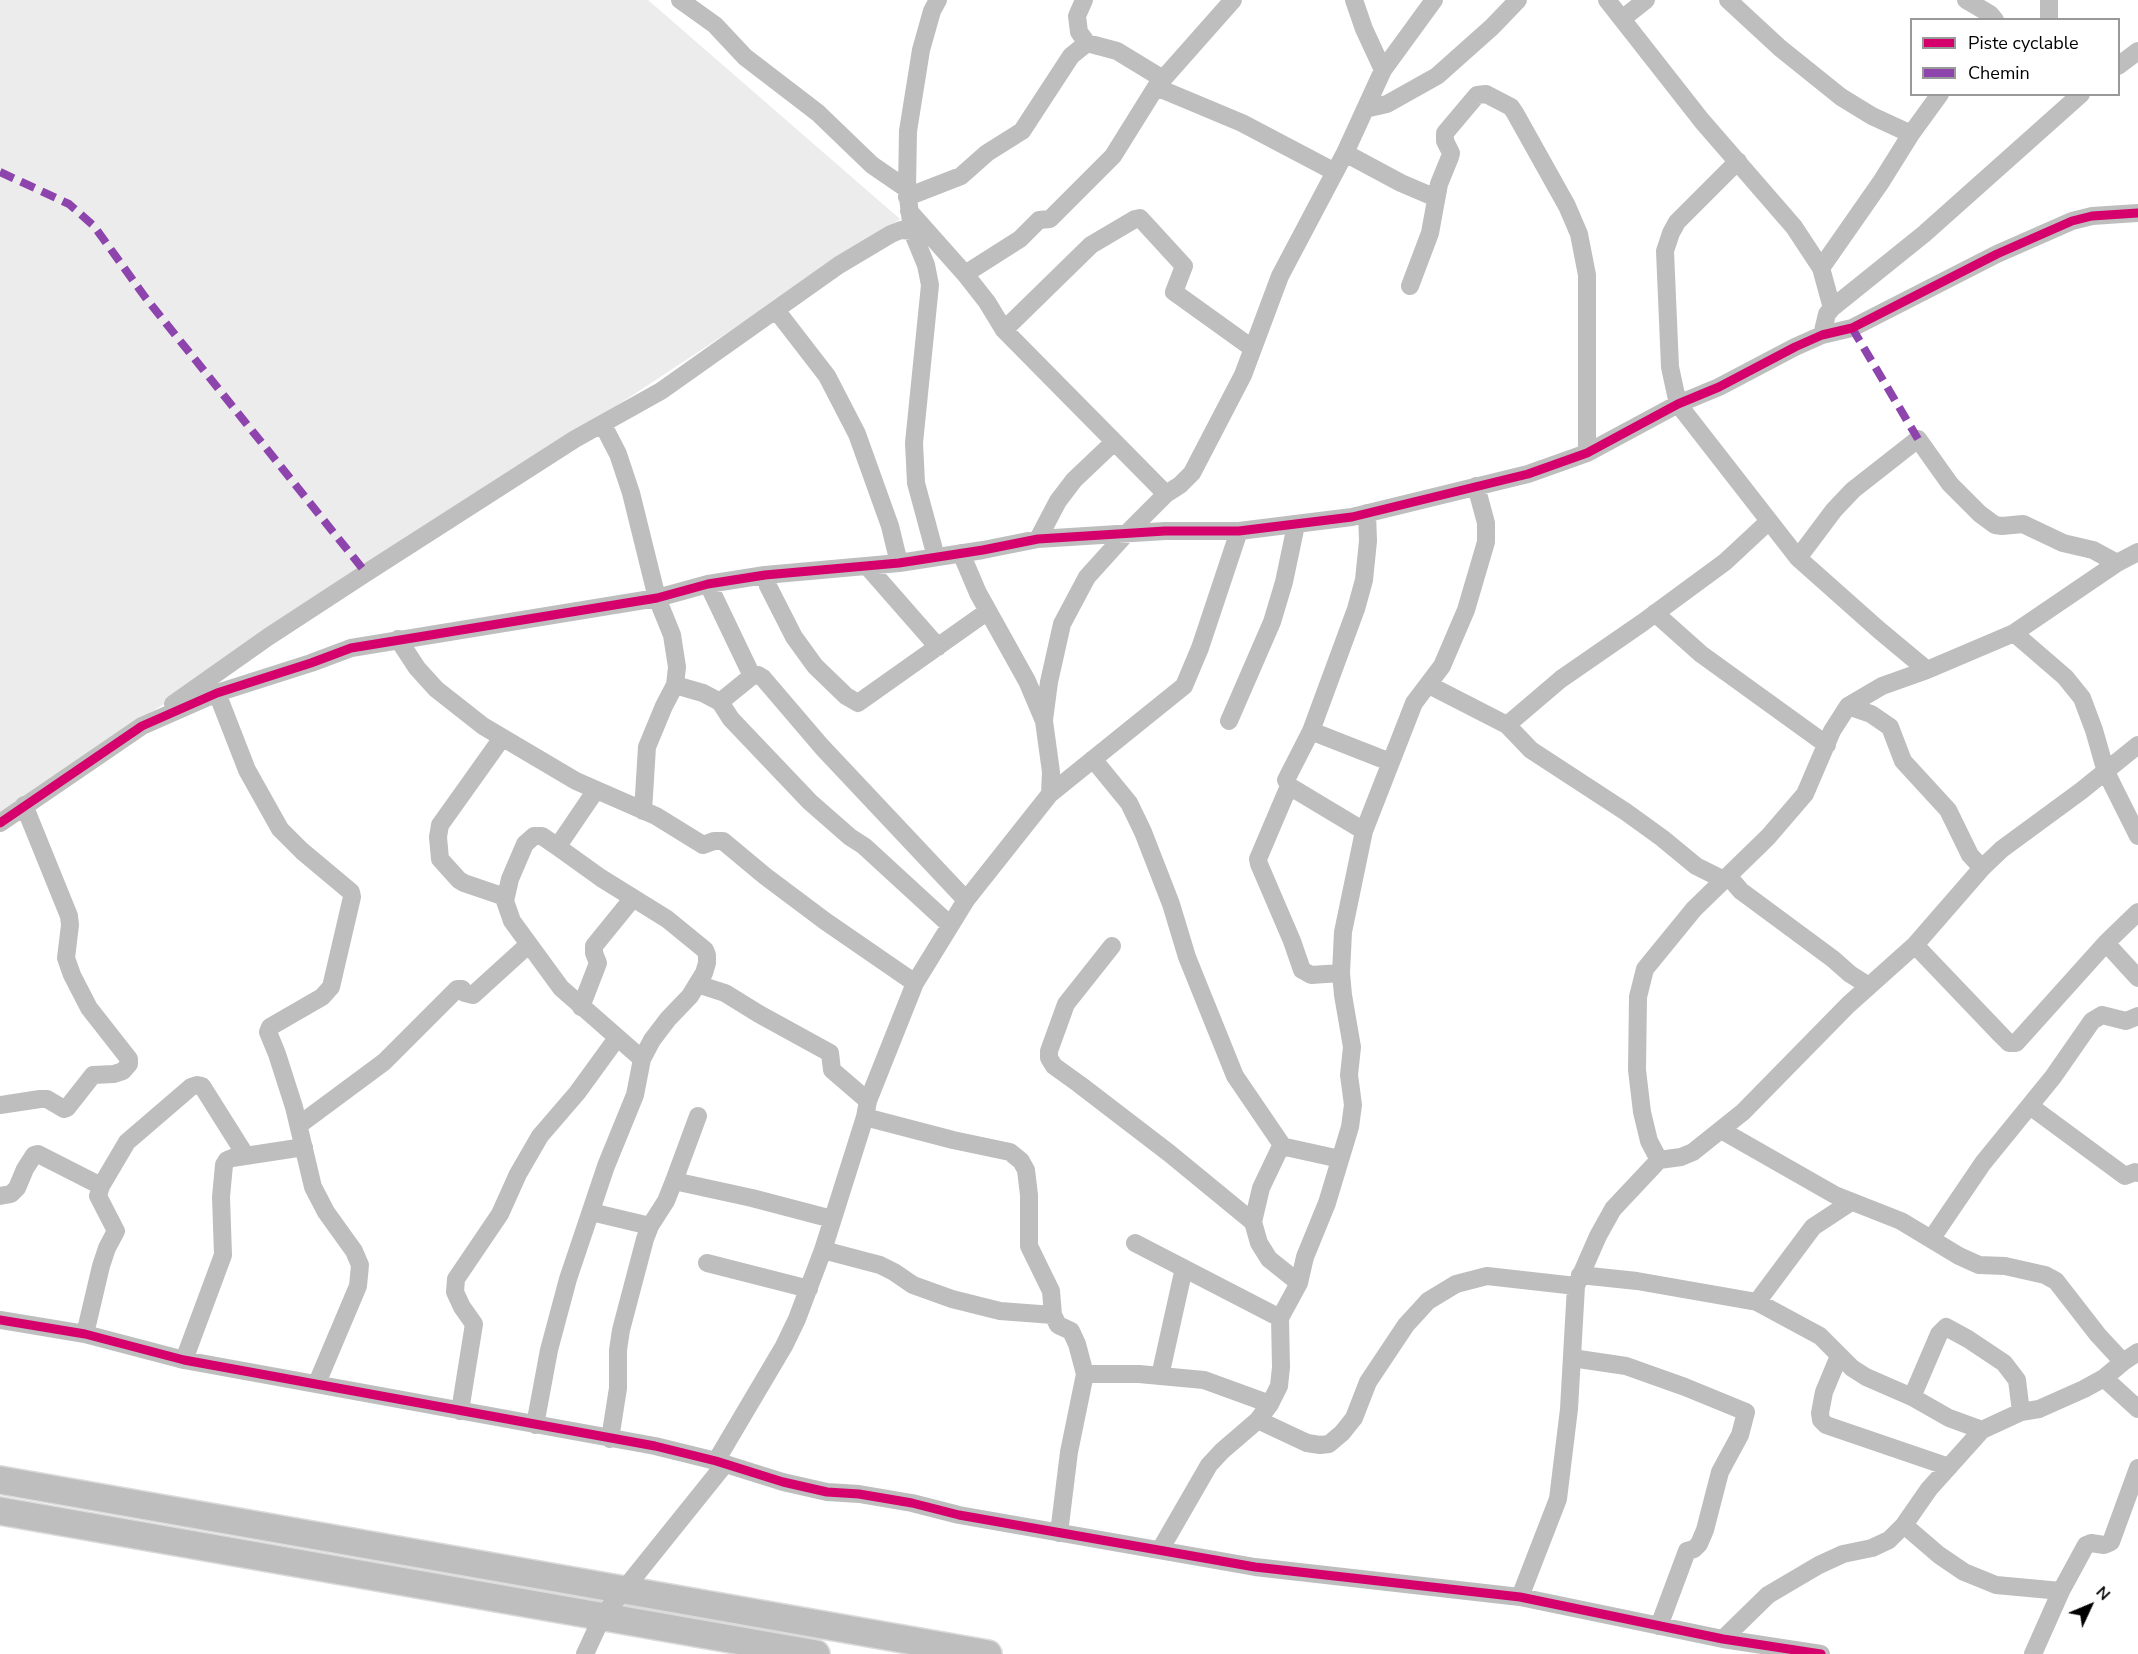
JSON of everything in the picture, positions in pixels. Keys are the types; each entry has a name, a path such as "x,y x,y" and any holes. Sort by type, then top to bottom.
{"main road":[{"path":"0,1480 988,1654"},
{"path":"0,1511 816,1654"}],"street":[{"path":"680,0 714,25 745,57 818,113 908,198 987,302 1004,330 1166,494"},
{"path":"936,557 916,483 914,443 930,285 926,265 912,231 908,198 908,132 921,50 932,11 938,0"},
{"path":"1084,0 1077,16 1079,32 1087,43 1117,51 1160,83 1335,172"},
{"path":"965,274 1020,239 1039,220 1050,219 1113,156 1160,83 1233,0"},
{"path":"1354,0 1364,29 1383,70"},
{"path":"1050,794 1051,772 1044,721 1049,682 1062,624 1087,577 1166,494 1192,473 1243,375 1280,276 1345,153 1383,70 1434,0"},
{"path":"1365,109 1387,104 1437,76 1492,27 1518,0"},
{"path":"1608,0 1702,121 1794,227 1821,268 1832,308"},
{"path":"1622,19 1646,0"},
{"path":"1728,0 1780,48 1841,97 1872,116 1911,134"},
{"path":"1966,0 1991,18"},
{"path":"2049,0 2049,18"},
{"path":"908,198 961,176 987,153 1022,130 1071,56 1087,43"},
{"path":"2120,64 2138,51"},
{"path":"1410,286 1430,233 1436,198 1450,157 1444,137 1477,95 1482,94 1511,107 1567,206 1579,234 1587,275 1587,453"},
{"path":"1821,268 1939,96"},
{"path":"1822,335 1827,314 1832,308 1924,234 2075,96"},
{"path":"1345,153 1401,183 1436,198"},
{"path":"1738,161 1677,222 1665,250 1670,367 1678,404 1798,558 1927,670"},
{"path":"142,726 217,693 351,648 398,639 657,598 708,584 765,575 899,562 1038,539 1165,531 1239,531 1296,525 1367,513 1528,474 1587,453 1678,404 1719,387 1795,347 1822,335 1852,328 1997,254 2072,221 2092,216 2138,213"},
{"path":"1004,330 1091,245 1140,218 1184,266 1174,292 1252,348"},
{"path":"0,823 268,637 575,439 661,391 839,265 891,234 901,230 912,231"},
{"path":"776,310 827,375 856,434 890,526 899,562"},
{"path":"603,425 618,454 630,493 657,598 672,635 677,667 675,685 647,747 643,811"},
{"path":"1798,558 1834,510 1853,490 1918,439 1950,484 1980,514 1995,525 2023,524 2063,543 2093,550 2117,563"},
{"path":"1038,539 1058,501 1114,442"},
{"path":"1160,1550 1209,1465 1222,1450 1258,1420 1270,1404 1279,1386 1280,1318 1299,1283 1305,1257 1327,1203 1350,1128 1353,1105 1348,1074 1352,1047 1341,973 1343,932 1364,831 1414,703 1442,666 1457,633 1486,542 1486,523 1476,486"},
{"path":"1364,831 1290,786 1286,780 1311,731 1356,609 1364,580 1368,541 1367,513"},
{"path":"1507,725 1561,679 1725,562 1768,522"},
{"path":"1229,721 1272,622 1284,582 1296,525"},
{"path":"585,1654 602,1617 720,1463 784,1346 809,1289 866,1109 915,983 966,900 1050,794 1184,686 1200,648 1203,633 1239,531"},
{"path":"1659,1160 1649,1141 1642,1113 1637,1070 1638,997 1645,969 1694,909 1768,837 1805,794 1832,731 1848,706 1882,686 1927,670 2014,633 2117,563 2138,552"},
{"path":"961,553 988,611 1027,681 1044,721"},
{"path":"867,566 938,648"},
{"path":"765,575 768,586 794,637 815,666 846,696 858,704 988,611"},
{"path":"708,584 752,676"},
{"path":"1655,614 1701,654 1827,745"},
{"path":"2014,633 2065,677 2082,698 2106,772 2138,836"},
{"path":"398,639 417,668 436,689 483,726 530,755 596,790 656,816 703,845 723,841 825,921 915,983"},
{"path":"720,702 752,676 758,675 763,678 822,747 966,900"},
{"path":"675,685 704,693 720,702 730,719 810,802 850,837 864,846 950,924"},
{"path":"1428,685 1507,725 1531,750 1626,812 1696,866 1726,878 1833,958 1850,974 1869,986"},
{"path":"217,693 247,770 280,829 302,851 351,892 352,897 331,987 322,997 270,1027 268,1032 299,1125 313,1187 326,1212 354,1251 360,1265 358,1286 317,1383"},
{"path":"1848,706 1871,714 1890,727 1903,761 1948,810 1970,855 1982,868"},
{"path":"1311,731 1390,762"},
{"path":"502,738 440,825 438,837 440,859 459,880 505,897"},
{"path":"1520,1598 1558,1499 1569,1409 1578,1281 1613,1209 1659,1160 1681,1157 1693,1152 1743,1112 1848,1005 1915,945 1982,868 2002,849 2106,772 2138,745"},
{"path":"1093,759 1129,803 1171,904 1187,957 1235,1076 1280,1142 1281,1146 1261,1188 1253,1222 1259,1243 1269,1259 1299,1283"},
{"path":"1290,786 1258,859 1259,864 1302,970 1311,975 1341,973"},
{"path":"555,844 560,843 596,790"},
{"path":"0,1105 40,1099 64,1109 93,1075 114,1074 123,1071 129,1064 129,1059 89,1008 72,975 66,958 69,916 24,806"},
{"path":"535,1425 549,1350 568,1280 635,1095 642,1059 668,1018 690,996 707,963 705,950 667,919 555,844 542,836 534,836 525,844 505,897 512,921 561,988 642,1059"},
{"path":"581,1007 598,963 594,946 633,898"},
{"path":"1915,945 2009,1043 2016,1043 2106,943 2138,912"},
{"path":"2106,943 2138,978"},
{"path":"299,1125 384,1062 457,989 473,995 528,945"},
{"path":"1112,946 1066,1004 1049,1051 1049,1058 1054,1066 1160,1146 1253,1222"},
{"path":"697,984 725,993 830,1053 832,1070 866,1109 953,1140 1010,1152 1021,1161 1026,1170 1029,1196 1029,1246 1051,1291 1053,1315 1058,1325 1071,1331 1086,1374 1066,1468 1059,1533"},
{"path":"1932,1238 1983,1163 2030,1106 2092,1021 2102,1015 2126,1021 2138,1016"},
{"path":"460,1411 474,1324 455,1292 456,1279 500,1214 518,1174 540,1136 577,1094 617,1038"},
{"path":"85,1334 101,1266 116,1231 98,1196 101,1186 127,1142 156,1115 191,1087 197,1085 202,1086 246,1156"},
{"path":"2030,1106 2125,1176 2138,1173"},
{"path":"610,1439 618,1388 618,1350 621,1330 650,1227 666,1201 698,1116"},
{"path":"1721,1130 1834,1195 1901,1221 1959,1256 1979,1265 2006,1266 2045,1275 2056,1281 2098,1335 2130,1357 2104,1378 2084,1389 2039,1409 2021,1412 1982,1430 1929,1489 1904,1525 1889,1540 1872,1548 1843,1554 1819,1565 1768,1595 1723,1639"},
{"path":"1281,1146 1340,1159"},
{"path":"184,1360 223,1255 220,1197 224,1165 232,1158 304,1147"},
{"path":"0,1196 11,1194 17,1188 34,1155 38,1154 101,1186"},
{"path":"674,1181 752,1198 832,1220"},
{"path":"1758,1302 1813,1227 1851,1202"},
{"path":"591,1212 650,1227"},
{"path":"1135,1243 1280,1318"},
{"path":"823,1250 880,1265 913,1285 952,1299 1000,1311 1053,1315"},
{"path":"707,1263 809,1289"},
{"path":"1160,1376 1184,1268"},
{"path":"1258,1420 1307,1443 1329,1444 1354,1418 1368,1382 1406,1325 1428,1301 1456,1284 1487,1276 1578,1281 1637,1281 1758,1302 1786,1319 1809,1328 1852,1368 1866,1377 1912,1397 1949,1418 1982,1430"},
{"path":"0,1320 85,1334 184,1360 655,1446 827,1492 859,1494 912,1503 959,1515 1256,1567 1520,1598 1723,1639 1821,1654"},
{"path":"1912,1397 1939,1334 1946,1327 2004,1363 2017,1380 2021,1412"},
{"path":"1839,1356 1824,1392 1821,1420 1826,1425 1949,1467"},
{"path":"1572,1358 1626,1366 1746,1412 1740,1435 1720,1472 1706,1530 1699,1544 1687,1551 1659,1626"},
{"path":"1086,1374 1204,1380 1270,1404"},
{"path":"2104,1378 2138,1409"},
{"path":"2033,1654 2061,1591 2086,1545 2091,1543 2104,1545 2111,1542 2138,1468"},
{"path":"1904,1525 1964,1572 1996,1585 2061,1591"}],"shaded area":[{"path":"0,0 648,0 900,219 0,812"}],"marked path":[{"path":"0,172 69,204 94,226 145,297 366,573"},
{"path":"1852,328 1918,439"}],"cycle path":[{"path":"0,823 142,726 217,693 351,648 657,598 708,584 765,575 899,563 1038,539 1165,531 1239,531 1352,517 1528,474 1587,453 1678,404 1719,387 1795,347 1822,335 1852,328 1997,254 2072,221 2092,216 2138,213"},
{"path":"0,1320 85,1334 184,1360 655,1446 827,1492 859,1494 912,1503 959,1515 1255,1567 1520,1597 1723,1639 1821,1654"}]}
